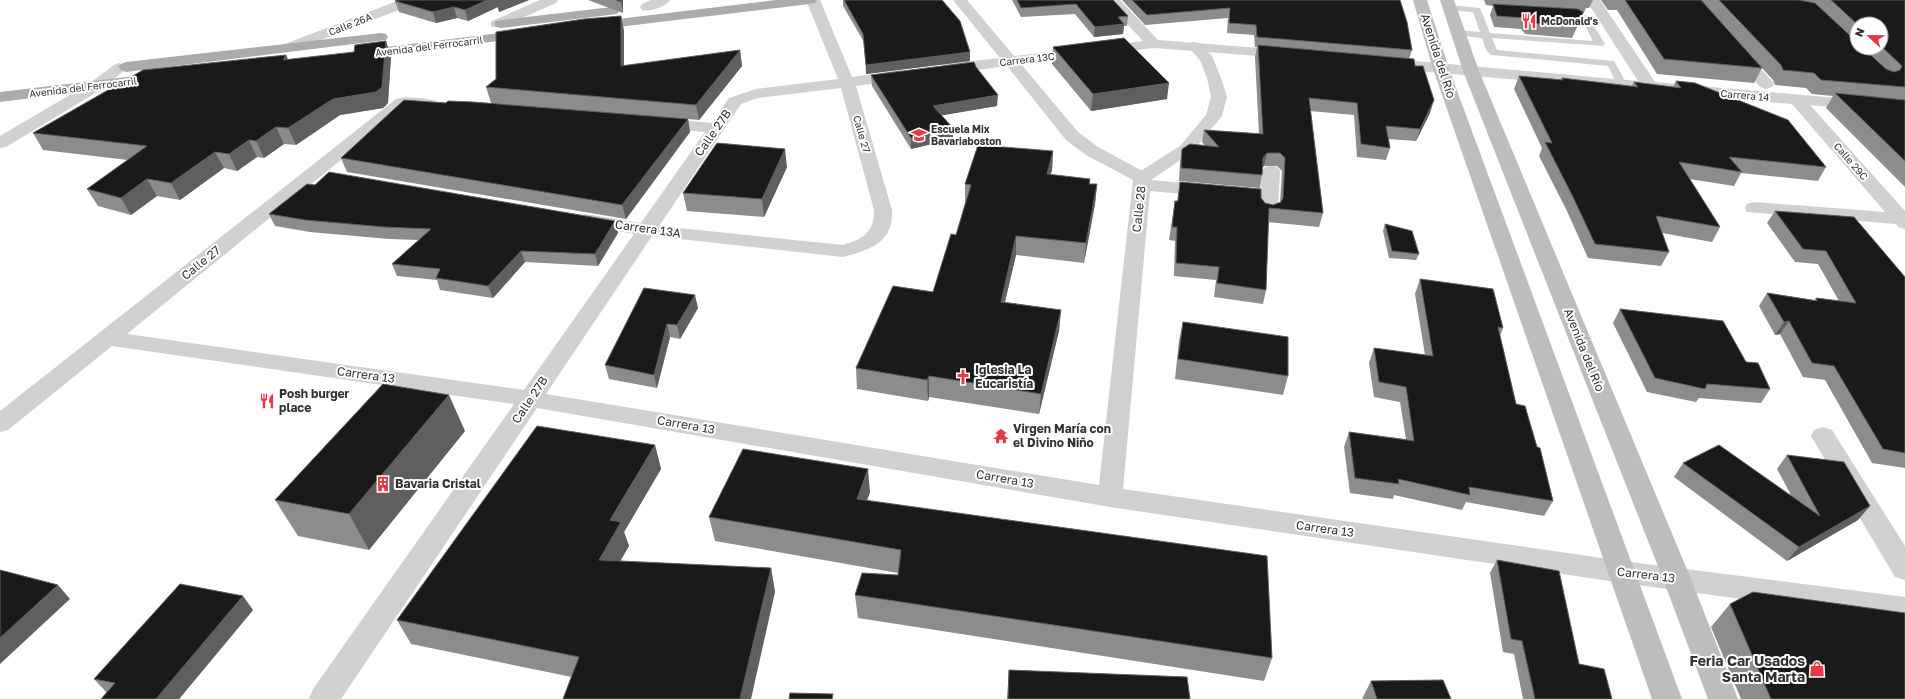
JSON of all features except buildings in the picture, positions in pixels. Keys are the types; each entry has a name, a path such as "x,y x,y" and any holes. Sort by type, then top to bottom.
{"main road":[{"name":"Avenida del Ferrocarril","path":"119,68 710,0"},
{"name":"Avenida del Ferrocarril","path":"350,55 811,0"},
{"name":"Avenida del Río","path":"1420,0 1442,69 1623,572 1667,699"},
{"name":"Avenida del Río","path":"1448,4 1471,72 1677,579 1723,699"},
{"name":"Avenida del Ferrocarril","path":"0,97 96,78 167,77"}],"street":[{"name":"Calle 26A","path":"287,48 412,0"},
{"path":"497,24 551,0"},
{"path":"647,7 663,0"},
{"name":"Calle 27","path":"811,0 847,82 883,210 883,225 872,238 861,247 843,250"},
{"name":"Calle 28","path":"960,0 1072,136 1092,151 1142,182 1110,497"},
{"path":"1112,0 1154,44"},
{"path":"1593,0 1650,87"},
{"name":"Carrera 13C","path":"932,71 1154,44 1194,46 1302,56"},
{"path":"1731,45 1766,84"},
{"path":"1142,182 1186,149 1214,116 1219,97 1214,78 1207,59 1194,46"},
{"path":"1380,63 1442,69"},
{"path":"0,143 96,78 119,68"},
{"name":"Carrera 14","path":"1442,69 1905,109"},
{"path":"847,82 917,73"},
{"name":"Calle 27B","path":"324,699 735,101 756,94 847,82"},
{"name":"Calle 29C","path":"1796,99 1903,221"},
{"name":"Calle 27","path":"0,424 402,102 449,105"},
{"path":"646,122 717,128"},
{"path":"1142,182 1269,203 1270,171"},
{"path":"313,173 336,177"},
{"path":"1754,208 1903,221"},
{"name":"Carrera 13A","path":"569,217 646,230 843,250"},
{"name":"Carrera 13","path":"107,338 531,399 1110,497 1623,572 1905,609"},
{"path":"1823,436 1905,569"}],"lane":[{"path":"1448,4 1481,10 1486,35 1491,50 1501,54 1611,63 1622,84"},
{"path":"1458,33 1600,44 1585,18 1570,14 1554,13"}],"place":[{"name":"McDonald's","path":"1529,21"},
{"name":"Escuela Mix Bavariaboston","path":"919,135"},
{"name":"Iglesia La Eucaristía","path":"963,377"},
{"name":"Posh burger place","path":"267,401"},
{"name":"Virgen María con el Divino Niño","path":"1001,436"},
{"name":"Bavaria Cristal","path":"383,484"},
{"name":"Feria Car Usados Santa Marta","path":"1817,669"}]}
